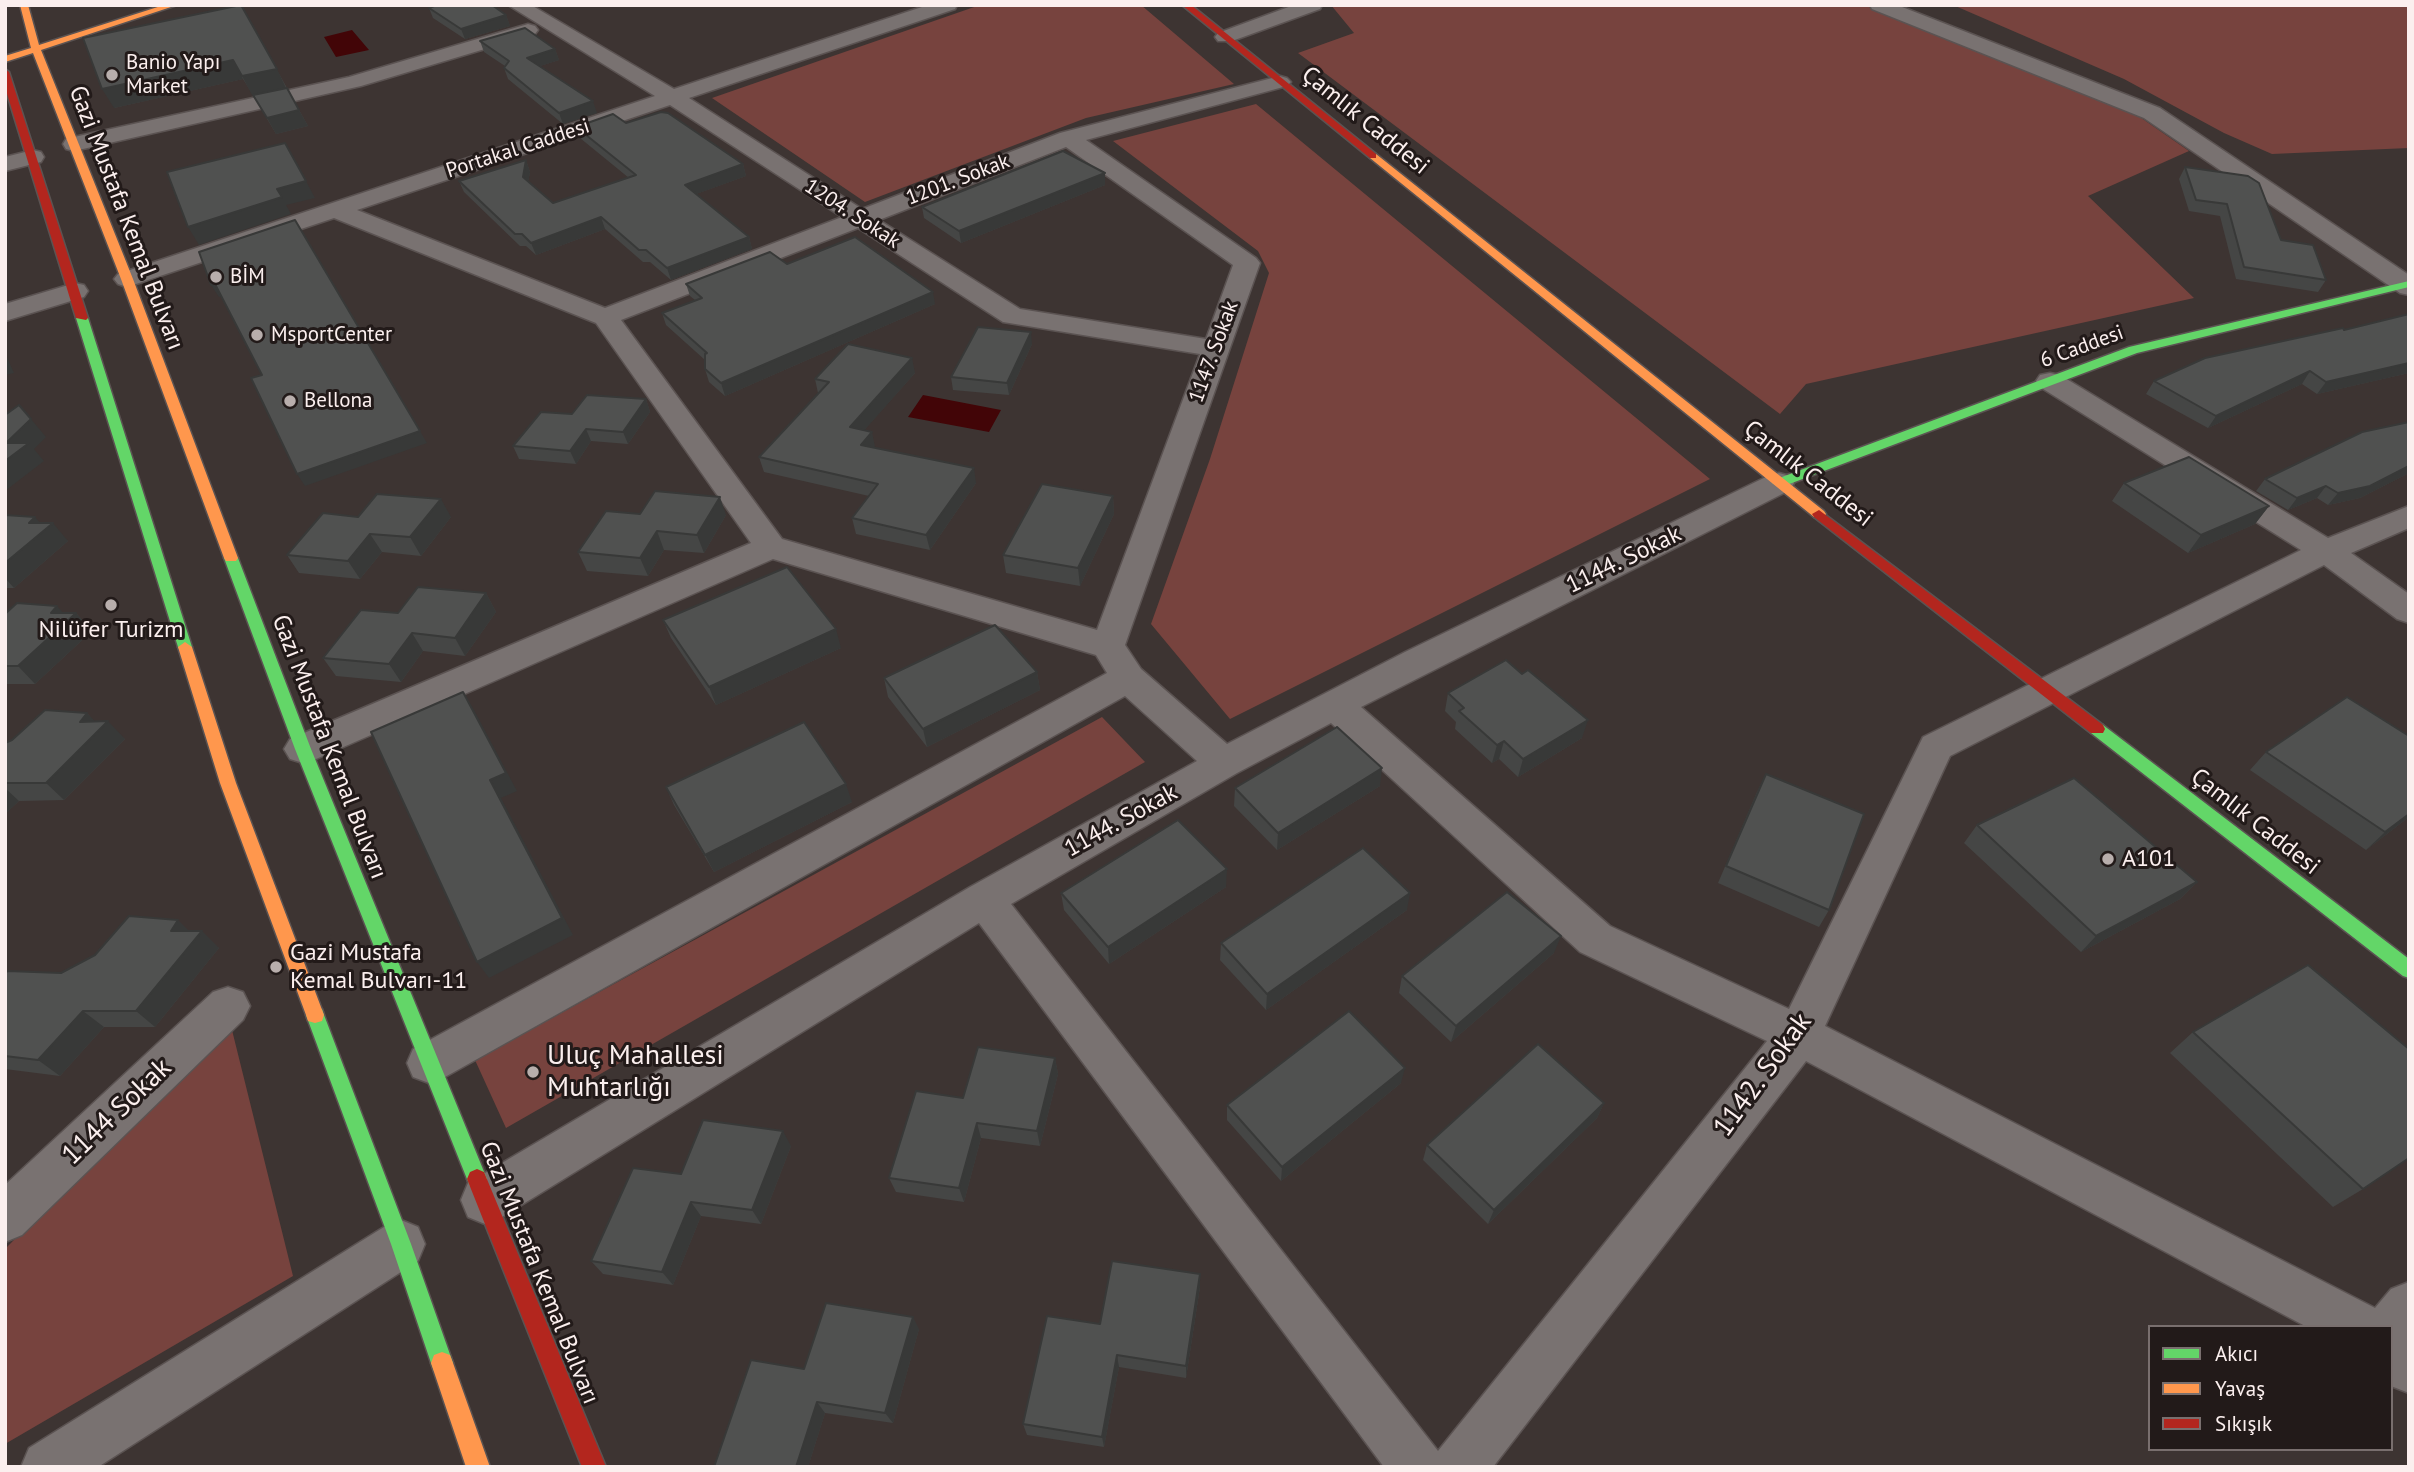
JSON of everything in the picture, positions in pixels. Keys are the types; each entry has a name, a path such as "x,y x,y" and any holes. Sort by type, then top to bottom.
{"main road":[{"name":"Gazi Mustafa Kemal Bulvarı","path":"24,5 35,45 127,279 303,749 594,1467"},
{"path":"5,59 35,45 144,5"},
{"path":"5,46 35,45 173,5"},
{"name":"Çamlık Caddesi","path":"1186,5 1779,483 2409,970"},
{"path":"5,72 228,783 401,1244 478,1467"},
{"name":"6 Caddesi","path":"1779,483 2133,350 2407,285"}],"street":[{"name":"1204. Sokak","path":"517,5 672,97 1012,316 1214,348"},
{"name":"Portakal Caddesi","path":"127,279 948,5"},
{"path":"1225,37 1312,5"},
{"path":"1879,5 2152,113 2407,285"},
{"path":"881,10 905,19"},
{"path":"74,144 354,82 548,24"},
{"name":"1201. Sokak","path":"605,317 1068,138 1280,82"},
{"name":"1147. Sokak","path":"1068,138 1247,263 1214,348 1118,662"},
{"path":"5,164 33,157"},
{"path":"335,209 605,317 771,547 1118,662 1224,763"},
{"path":"5,313 75,291"},
{"path":"2050,381 2326,551 2409,611"},
{"name":"1144. Sokak","path":"485,1200 984,899 1224,763 1418,661 1779,483"},
{"name":"1142. Sokak","path":"1459,1467 1799,1035 1936,747 2326,551 2409,516"},
{"path":"303,749 771,547"},
{"path":"429,1063 1118,662"},
{"path":"1335,705 1595,939 1799,1035 2355,1325"},
{"path":"984,899 1418,1467"},
{"name":"1144 Sokak","path":"5,1218 228,1006"},
{"path":"48,1467 401,1244"},
{"path":"2393,1327 2409,1307"},
{"path":"2393,1350 2409,1367"}],"shaded area":[{"path":"980,5 1141,5 1234,84 1086,118 865,202 712,98"},
{"path":"1331,5 1864,5 2137,115 2189,151 2088,196 2194,298 1806,384 1780,414 1298,53 1354,33"},
{"path":"1953,5 2409,5 2409,148 2272,154 2224,133 2124,79"},
{"path":"352,30 369,50 336,57 324,37"},
{"path":"1256,104 1710,479 1230,719 1151,624 1210,459 1269,273 1258,251 1113,141"},
{"path":"923,395 1001,410 989,432 908,417"},
{"path":"1102,717 1145,762 506,1128 475,1060"},
{"path":"230,1022 293,1276 5,1444 5,1249"}],"building":[{"path":"241,5 277,69 242,76 233,60 102,89 83,38"},
{"path":"437,5 492,5 506,15 461,29 429,8"},
{"path":"525,28 555,49 527,58 593,101 559,113 504,68 509,61 480,41"},
{"path":"287,88 299,110 267,118 253,95"},
{"path":"661,112 668,113 743,164 685,185 749,237 667,268 646,250 639,250 601,217 531,243 522,234 515,234 459,181 526,160 523,177 553,203 636,175 576,127 613,114 626,123"},
{"path":"285,143 306,181 277,189 282,197 188,227 167,172"},
{"path":"1063,151 1105,173 959,231 922,207"},
{"path":"2185,167 2248,176 2259,183 2281,240 2313,245 2326,280 2244,267 2227,204 2196,200"},
{"path":"295,220 420,431 297,474 251,378 262,375 215,284 211,285 199,252"},
{"path":"855,237 933,292 721,383 705,369 707,353 662,313 702,298 686,284 770,252 787,264"},
{"path":"2409,314 2409,363 2326,382 2310,371 2216,416 2154,381 2205,358"},
{"path":"978,327 1031,332 1007,383 951,377"},
{"path":"848,344 912,358 850,427 872,432 861,445 974,468 926,535 852,518 878,484 759,457 829,382 815,379"},
{"path":"587,395 646,399 623,432 586,429 570,451 513,446 541,412 572,414"},
{"path":"19,405 31,419 6,443 29,443 5,461 5,415"},
{"path":"2409,422 2409,466 2370,486 2338,493 2326,486 2297,498 2265,479 2362,432"},
{"path":"2189,457 2269,506 2201,535 2124,483"},
{"path":"1042,484 1113,496 1078,568 1003,555"},
{"path":"655,491 720,497 697,535 657,531 640,558 578,552 606,511 640,514"},
{"path":"377,494 441,499 410,537 370,534 348,561 287,555 323,513 358,517"},
{"path":"5,515 35,517 29,523 53,523 5,563"},
{"path":"787,567 836,629 709,687 663,620"},
{"path":"418,587 486,593 455,638 412,633 389,664 323,658 361,610 398,613"},
{"path":"17,603 57,606 51,613 76,613 18,666 5,666 5,614"},
{"path":"995,625 1037,672 923,729 884,678"},
{"path":"1506,660 1522,674 1528,670 1588,720 1523,759 1504,741 1497,745 1459,711 1464,708 1448,693"},
{"path":"463,692 506,773 490,780 562,918 477,962 371,732"},
{"path":"2347,697 2409,736 2409,814 2385,832 2266,752"},
{"path":"45,710 87,713 80,722 108,721 46,783 5,783 5,743 12,740"},
{"path":"804,722 846,784 705,855 666,787"},
{"path":"1337,727 1382,768 1278,833 1235,788"},
{"path":"1766,774 1864,814 1829,910 1726,866"},
{"path":"2074,778 2197,882 2096,936 1977,825"},
{"path":"1178,820 1227,869 1108,947 1061,893"},
{"path":"1363,848 1410,893 1267,994 1221,943"},
{"path":"1507,892 1561,936 1456,1026 1402,976"},
{"path":"129,916 178,920 171,931 202,931 136,1011 83,1011 38,1060 5,1056 5,973 61,973 95,955"},
{"path":"2308,965 2409,1049 2409,1158 2363,1189 2193,1032"},
{"path":"1349,1011 1405,1068 1282,1167 1227,1105"},
{"path":"1538,1044 1604,1103 1494,1210 1427,1145"},
{"path":"978,1047 1055,1058 1037,1131 977,1123 959,1188 889,1178 916,1091 963,1098"},
{"path":"703,1120 783,1131 752,1210 691,1202 662,1272 591,1261 633,1168 681,1174"},
{"path":"1112,1261 1200,1274 1186,1366 1117,1355 1102,1437 1023,1424 1047,1316 1100,1324"},
{"path":"826,1303 913,1317 885,1413 817,1402 796,1467 714,1467 751,1360 804,1369"}],"traffic: fast":[{"path":"1779,483 2133,350 2409,284"},
{"path":"82,318 185,647"},
{"path":"231,558 303,749 477,1179"},
{"path":"2097,729 2409,970"},
{"path":"315,1015 401,1244 442,1363"}],"traffic: slow":[{"path":"24,5 36,50 127,279 231,558"},
{"path":"5,59 173,5"},
{"path":"1373,156 1819,514"},
{"path":"185,647 228,783 315,1015"},
{"path":"442,1363 478,1467"}],"traffic: jam":[{"path":"1186,5 1373,156"},
{"path":"5,72 82,318"},
{"path":"1819,514 2097,729"},
{"path":"477,1179 594,1467"}],"place":[{"name":"Banio Yapı Market","path":"112,75"},
{"name":"BİM","path":"216,277"},
{"name":"MsportCenter","path":"257,335"},
{"name":"Bellona","path":"290,401"},
{"name":"Nilüfer Turizm","path":"111,605"},
{"name":"A101","path":"2108,859"},
{"name":"Gazi Mustafa Kemal Bulvarı-11","path":"276,967"},
{"name":"Uluç Mahallesi Muhtarlığı","path":"533,1072"}]}
